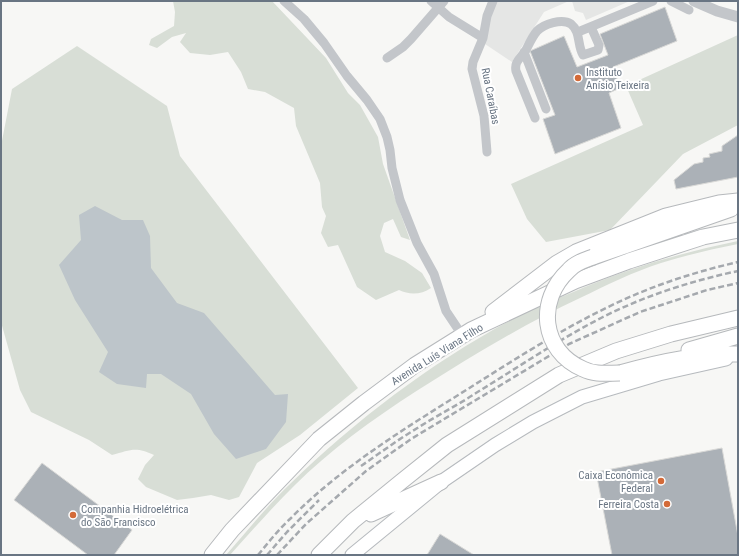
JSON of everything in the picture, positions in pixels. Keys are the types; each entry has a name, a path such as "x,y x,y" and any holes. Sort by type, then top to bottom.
{"highway":[{"path":"467,332 557,263 576,252 666,216 719,203 738,201"},
{"path":"738,206 581,262 569,269 556,285 550,297 547,310 548,327 552,340 559,352 583,370 597,373 626,371 721,353 738,355"},
{"name":"Avenida Luís Viana Filho","path":"212,555 237,524 319,439 415,365 467,332 575,281 629,261 702,238 738,230"},
{"path":"319,555 354,521 447,445 559,375 616,351 671,334 738,318"},
{"path":"626,371 660,359 738,336"},
{"path":"354,521 441,482"}],"main road":[{"path":"352,555 441,482 494,445 533,422 582,397 659,374 738,355"}],"street":[{"path":"284,1 304,19 324,43 380,119 390,150 392,168 400,200 417,243 434,274 446,311 467,332"},
{"path":"431,1 441,4 448,17 457,24 483,38"},
{"name":"Rua Caraíbas","path":"487,152 484,116 472,69 473,62 483,38 485,22 493,1"},
{"path":"671,1 738,17"},
{"path":"578,32 650,2"},
{"path":"387,58 403,47 441,4"},
{"path":"535,118 515,68 519,57 540,28 562,21 566,22 578,32 583,55 598,50 598,45 591,27"},
{"path":"524,52 546,109"}],"shaded area":[{"path":"173,1 272,1 326,58 348,93 360,105 378,137 383,164 410,240 401,237 393,219 384,223 380,236 385,252 405,261 422,273 431,288 415,294 399,290 376,300 357,287 338,245 328,247 321,233 326,216 322,207 320,183 296,126 294,108 265,92 248,89 241,72 228,52 210,55 190,53 180,42 186,33 172,37 157,48 149,45 151,39 174,26 175,12"},
{"path":"496,1 569,1 544,12 512,62 485,44 487,17"},
{"path":"572,1 630,1 586,20 583,13 575,11"},
{"path":"738,35 738,125 683,154 610,230 546,242 527,219 511,184 643,125 626,86"},
{"path":"77,46 167,106 180,156 358,388 300,435 257,463 239,497 229,500 211,495 177,500 146,487 138,479 145,465 154,455 142,450 128,450 112,455 89,440 31,412 20,390 1,322 1,146 12,89"},
{"path":"95,206 122,220 143,220 150,236 151,268 177,303 204,313 275,395 288,394 286,422 266,449 236,459 214,434 191,394 161,374 147,374 146,388 117,384 99,372 108,352 75,300 59,265 81,240 79,215"},
{"path":"738,241 738,244 671,260 620,279 547,314 466,360 416,391 336,448 285,495 230,555 226,555 282,492 345,434 403,388 464,347 533,308 612,276 674,256"}],"building":[{"name":"Instituto Anísio Teixeira","path":"665,7 677,41 613,67 620,88 609,93 621,128 555,154 543,119 555,115 530,51 564,36 577,67 608,55 600,34"},
{"path":"738,135 738,177 676,189 674,180 694,164 703,162 703,158 710,157 709,154 722,151 722,146"},
{"name":"Ferreira Costa","path":"722,448 738,536 738,555 612,555 596,472"},
{"name":"Companhia Hidroelétrica do São Francisco","path":"42,463 132,530 114,555 88,555 14,500"},
{"path":"440,534 474,555 427,555"}],"railway":[{"path":"258,555 281,528 310,500 354,464 400,432 527,352 603,309 651,288 709,269 738,262"},
{"path":"361,466 397,441 553,345 601,318 617,310 668,290 703,279 738,271"},
{"path":"277,555 306,524 366,471 411,439 569,344 640,312 707,290 738,283"},
{"path":"267,555 287,532 319,500"}],"place":[{"name":"Instituto Anísio Teixeira","path":"578,78"},
{"name":"Caixa Econômica Federal","path":"661,481"},
{"name":"Ferreira Costa","path":"667,504"},
{"name":"Companhia Hidroelétrica do São Francisco","path":"73,515"}]}
